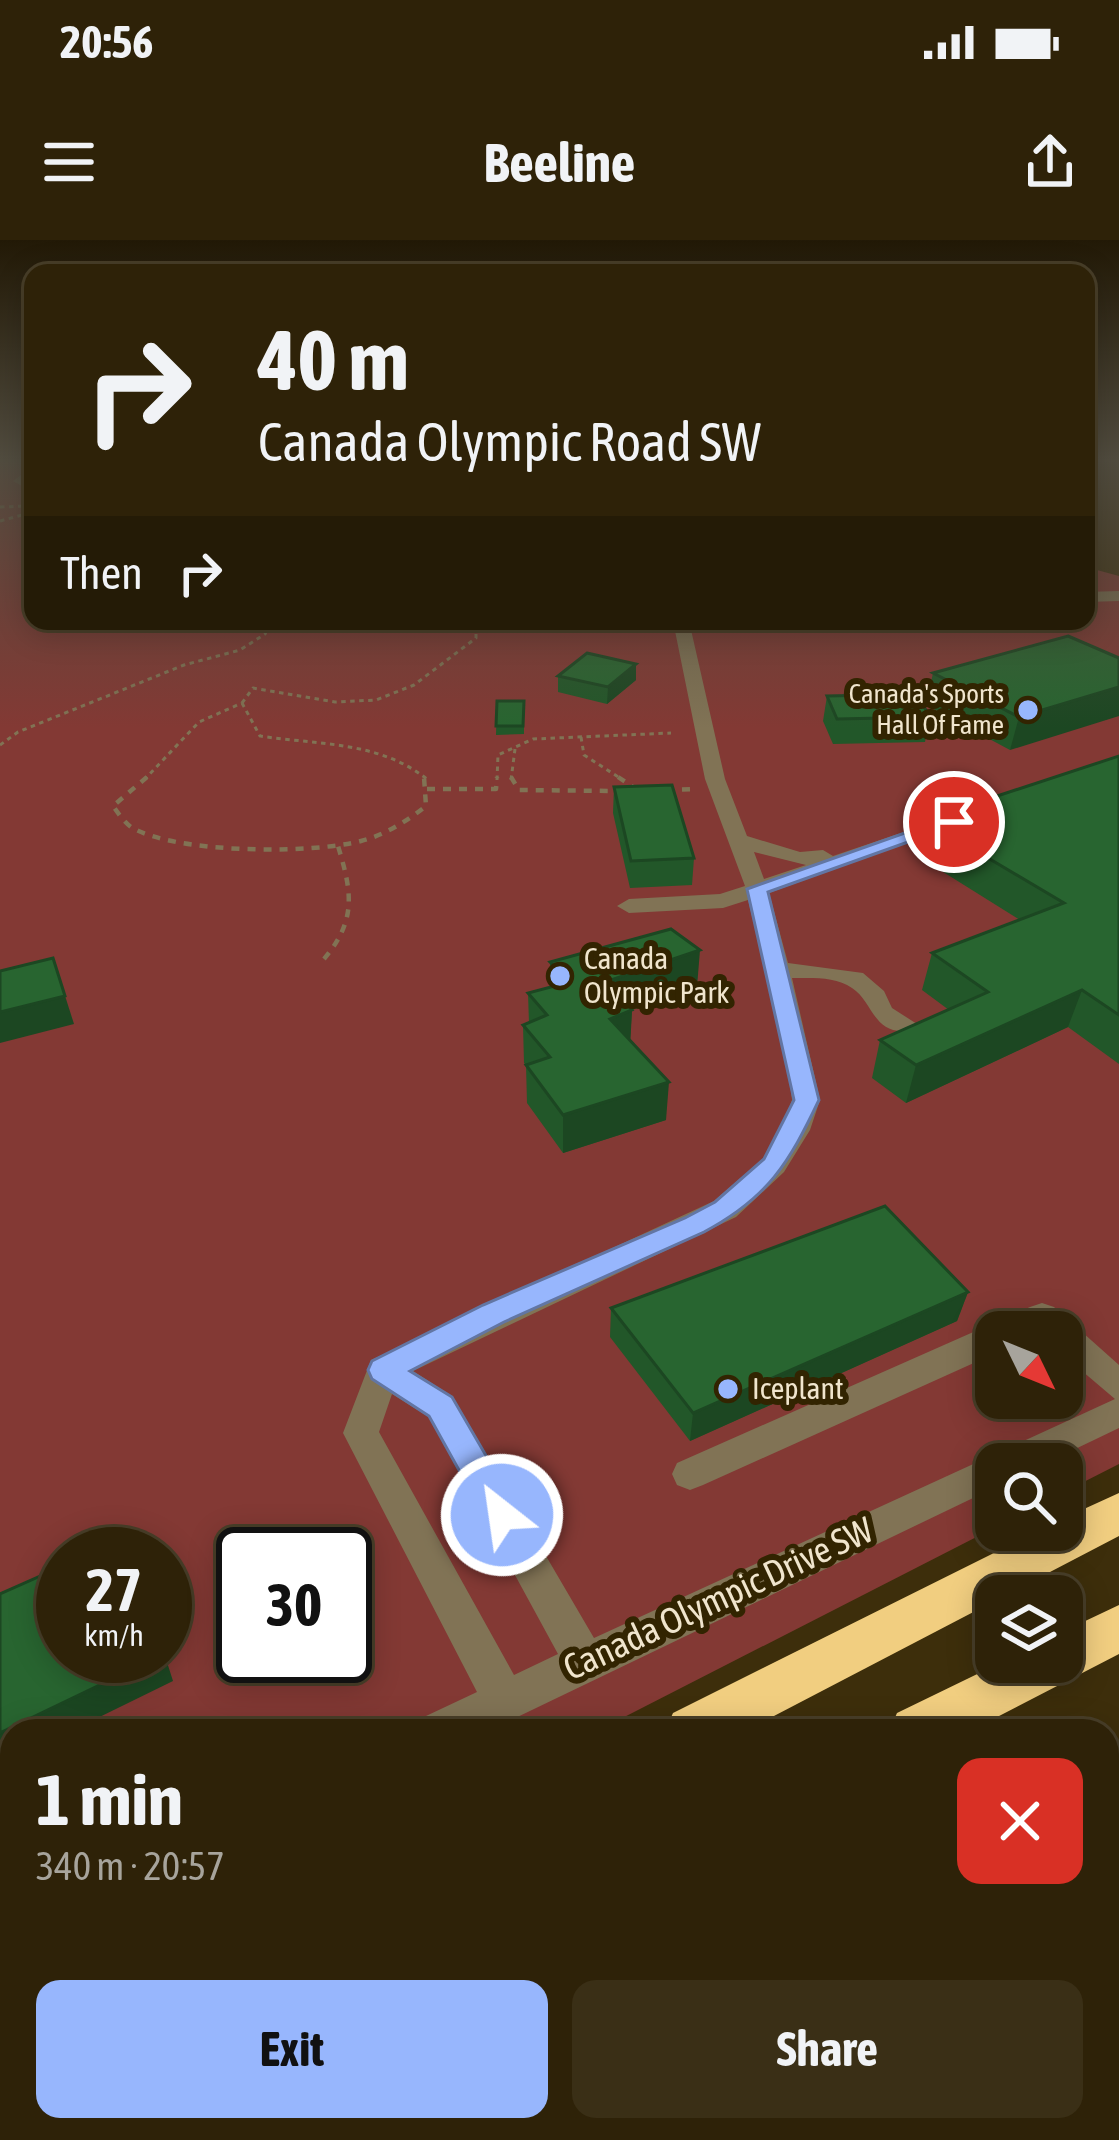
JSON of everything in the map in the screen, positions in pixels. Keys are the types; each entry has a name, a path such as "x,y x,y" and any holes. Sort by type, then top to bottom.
{"highway":[{"path":"715,1719 1119,1513"},
{"path":"939,1719 1012,1683"},
{"path":"986,1719 1034,1683"}],"street":[{"path":"504,1699 361,1433 383,1370 494,1314 705,1220 774,1165 806,1100 757,889 718,788 683,630"},
{"path":"629,906 723,901 980,813"},
{"path":"736,839 799,859 854,855"},
{"path":"776,970 834,972 865,983 878,997 881,1012 904,1024"},
{"path":"690,1474 975,1347"},
{"path":"1083,1353 1119,1386"},
{"path":"383,1370 441,1407 584,1660"},
{"path":"1052,1443 1119,1412"},
{"name":"Canada Olympic Drive SW","path":"465,1719 975,1479"}],"path":[{"path":"266,634 268,630"},
{"path":"0,745 18,732 184,665 240,650 272,630"},
{"path":"242,703 260,736 375,749 408,761 428,780 426,806 404,824 338,846 250,848 131,827 113,806 166,761 199,722 242,703 253,688 330,701 400,692 476,638 476,630"},
{"path":"427,789 496,789 498,755 532,739 671,733"},
{"path":"516,747 511,780 519,790 638,791 584,755 580,737"},
{"path":"658,790 718,788"},
{"path":"324,959 345,936 355,909 338,846"}],"shaded area":[{"name":"Canada Olympic Park","path":"0,551 24,551 24,630 1095,630 1095,569 1119,576 1119,1464 1083,1482 1083,1443 975,1443 975,1538 620,1719 0,1719"}],"building":[{"path":"1068,636 1119,658 1119,687 1019,717 933,673"},
{"path":"587,653 636,664 608,687 558,676"},
{"path":"911,685 930,717 837,719 827,696 877,695"},
{"path":"497,701 524,701 523,726 496,726"},
{"path":"1119,756 1119,1015 1082,990 916,1065 880,1040 988,992 932,953 1064,903 924,820"},
{"path":"672,785 694,858 631,861 614,787"},
{"path":"671,929 700,950 608,981 632,1010 610,1019 669,1082 563,1115 526,1065 550,1057 523,1025 547,1015 528,993 570,982 550,962"},
{"path":"53,958 65,996 0,1012 0,971"},
{"name":"Iceplant","path":"885,1206 968,1292 693,1413 611,1308"},
{"path":"36,1578 36,1683 104,1683 29,1719 0,1719 0,1594"}],"place":[{"name":"Canada's Sports Hall Of Fame","path":"1028,710"},
{"name":"Canada Olympic Park","path":"560,976"},
{"name":"Iceplant","path":"728,1389"}],"route":[{"path":"502,1515 441,1407 383,1370 494,1314 664,1241 725,1209 774,1165 796,1130 806,1100 800,1058 757,889 954,822"}]}
